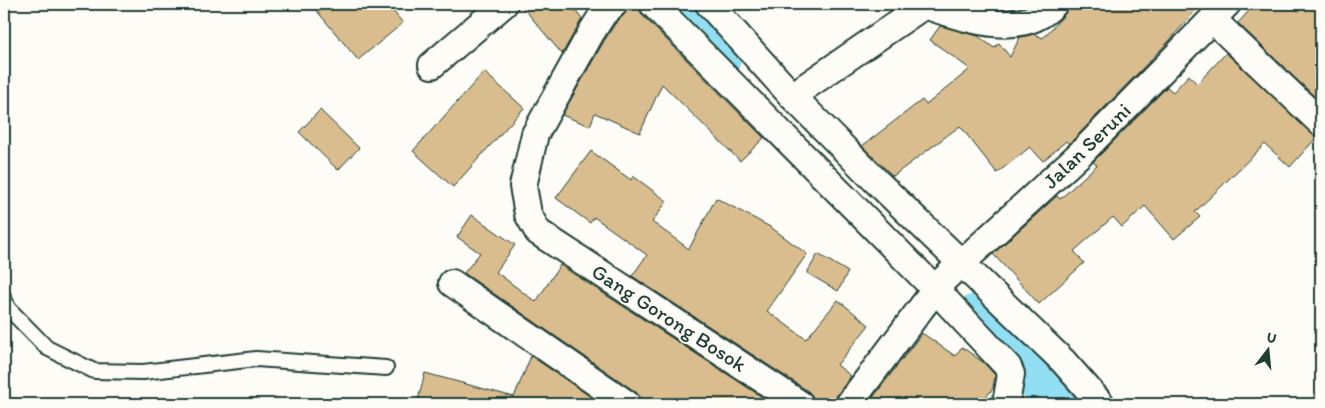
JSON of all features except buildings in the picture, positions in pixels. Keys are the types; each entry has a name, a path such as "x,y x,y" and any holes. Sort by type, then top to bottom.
{"street":[{"path":"432,65 504,4"},
{"path":"653,4 948,276 1063,361 1098,401"},
{"path":"709,4 792,96 877,182 948,276 1011,373 1007,404"},
{"path":"792,96 925,5 972,21 990,24 1024,22 1044,15 1054,4"},
{"name":"Gang Gorong Bosok","path":"603,7 544,116 532,143 523,186 528,214 538,232 800,404"},
{"path":"1220,12 1321,123"},
{"name":"Jalan Seruni","path":"849,404 948,276 1083,151 1220,12"},
{"path":"452,283 627,404"}],"lane":[{"path":"4,298 8,308 47,348 94,371 144,372 256,358 386,368"}],"waterway":[{"path":"672,4 720,56"},
{"path":"976,316 1063,404"}]}
